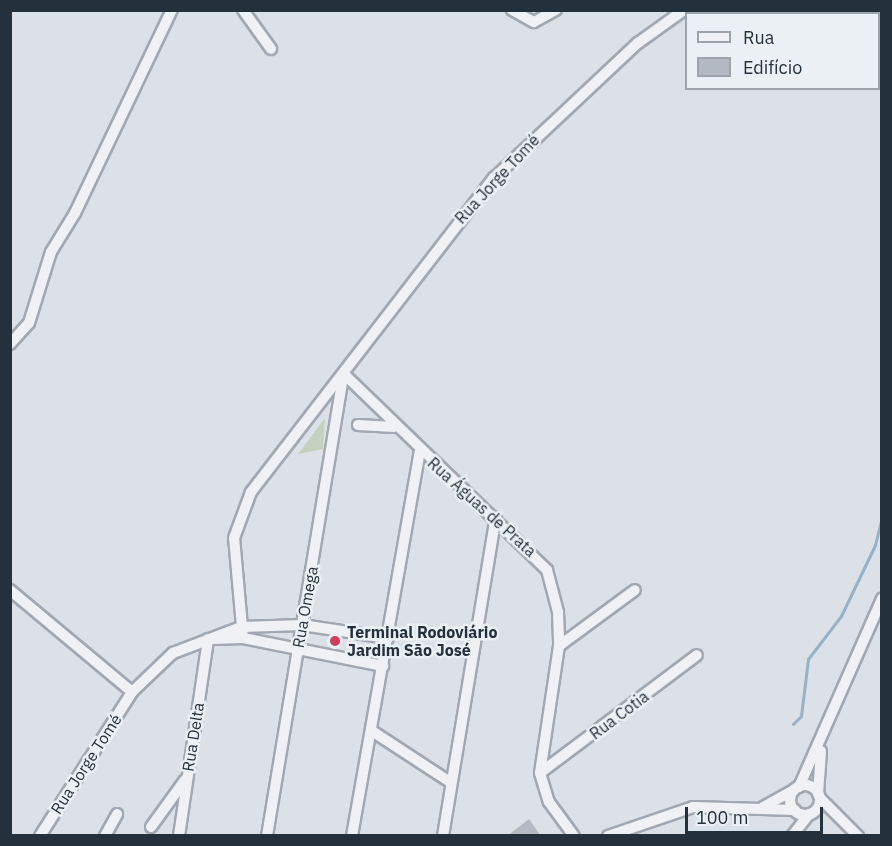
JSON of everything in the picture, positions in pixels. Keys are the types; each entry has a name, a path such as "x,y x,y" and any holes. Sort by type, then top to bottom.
{"street":[{"path":"10,345 29,323 51,252 75,213 172,10"},
{"path":"243,10 271,49"},
{"path":"512,10 534,21 556,10"},
{"name":"Rua Jorge Tomé","path":"40,836 132,692 173,652 210,639 242,633 234,553 240,516 251,492 343,376 434,249 494,178 638,43 684,10"},
{"name":"Rua Águas de Prata","path":"343,376 420,452 496,517 547,570 557,605 559,646 540,774 549,802 574,836"},
{"name":"Rua Omega","path":"267,836 343,376"},
{"path":"358,424 394,427"},
{"path":"352,836 420,452"},
{"path":"444,836 450,782 496,517"},
{"path":"10,590 132,692"},
{"path":"559,646 635,590"},
{"path":"804,813 797,788 822,739 882,599"},
{"path":"242,633 302,625 388,638"},
{"path":"242,633 297,650 383,666"},
{"name":"Rua Delta","path":"179,836 210,639"},
{"name":"Rua Cotia","path":"540,774 698,655"},
{"path":"372,731 450,782"},
{"path":"791,836 804,813 819,796 822,739"},
{"path":"151,827 187,777"},
{"path":"760,808 797,788 812,787 857,835"},
{"path":"608,836 693,807 760,808 804,813 857,835"},
{"path":"105,836 117,814"}],"green space":[{"path":"325,418 323,449 298,454"}],"building":[{"path":"529,819 541,836 507,836"}],"waterway":[{"path":"793,724 801,716 808,659 841,616 875,545 882,516"}],"place":[{"name":"Terminal Rodoviário Jardim São José","path":"335,641"}]}
